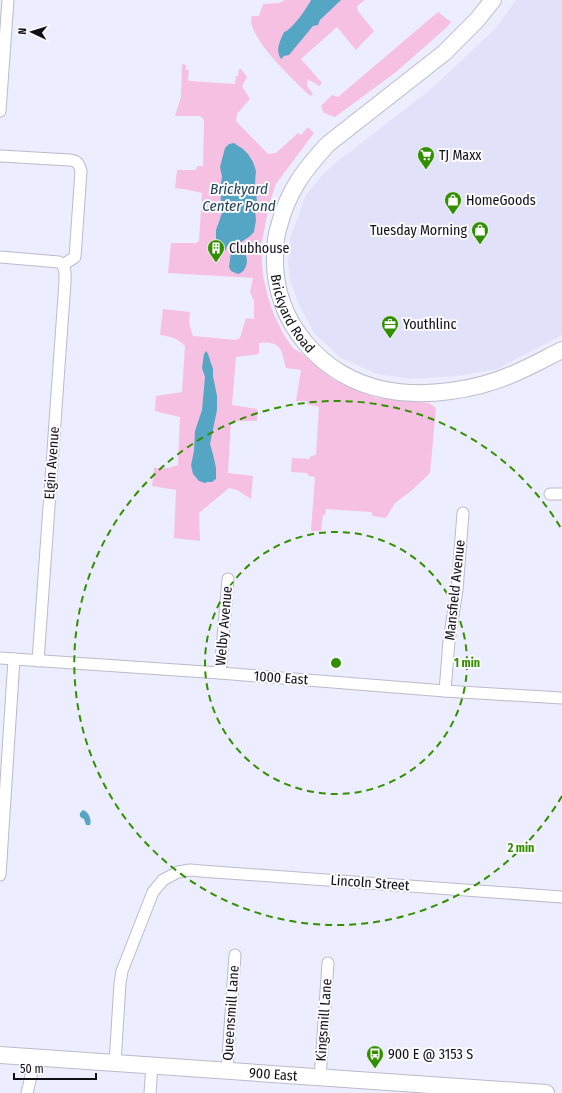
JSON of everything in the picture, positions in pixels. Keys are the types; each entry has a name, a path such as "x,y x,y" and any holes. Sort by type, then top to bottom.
{"street":[{"path":"0,111 8,0"},
{"name":"Brickyard Road","path":"493,0 477,20 444,53 328,144 312,162 292,190 280,222 275,243 276,280 280,296 288,316 306,344 333,369 350,379 367,386 386,390 419,393 460,390 483,385 514,374 562,350"},
{"path":"0,156 76,161 79,164 81,171 75,257 63,265 59,262 0,257"},
{"name":"Elgin Avenue","path":"38,661 65,290 65,272 63,265"},
{"path":"550,494 562,494"},
{"name":"Mansfield Avenue","path":"445,691 449,641 457,590 463,513"},
{"name":"Welby Avenue","path":"220,674 228,578"},
{"name":"1000 East","path":"0,658 445,691 562,698"},
{"path":"0,875 14,659"},
{"name":"Lincoln Street","path":"115,1063 122,971 153,892 163,880 178,872 190,870 562,897"},
{"name":"Queensmill Lane","path":"227,1071 235,955"},
{"name":"Kingsmill Lane","path":"320,1078 328,962"},
{"name":"900 East","path":"0,1055 546,1093"},
{"path":"27,1093 32,1072 33,1057"},
{"path":"150,1093 152,1065"}],"shaded area":[{"path":"285,0 365,0 357,6 358,11 374,31 356,50 337,27 301,59 322,83 319,86 308,79 307,86 313,94 310,96 263,46 256,35 252,24 252,16 259,16 263,4 279,3"},
{"path":"516,0 562,0 562,335 497,369 457,376 412,379 377,374 341,358 315,334 299,305 290,280 288,262 290,238 306,195 322,175 334,164 431,89 495,29"},
{"path":"438,12 451,22 446,28 396,72 335,117 324,113 321,106 332,95 338,97"},
{"path":"182,64 186,65 186,70 189,70 189,81 235,84 236,76 238,76 239,69 241,69 247,77 242,86 250,99 237,114 236,121 268,154 276,153 298,133 301,135 308,127 314,133 276,184 269,205 261,247 263,276 274,315 284,335 293,348 334,380 376,398 429,403 436,408 430,473 411,491 395,503 386,518 373,516 371,512 326,509 325,515 323,515 321,531 311,531 315,477 309,476 307,473 291,472 292,458 309,459 311,456 316,455 319,407 307,404 307,401 296,401 301,370 286,368 281,351 276,345 272,343 259,343 259,354 236,357 232,405 257,409 257,421 231,421 228,473 253,476 251,499 237,490 229,488 199,513 200,541 174,538 176,490 152,486 154,468 168,468 178,465 180,417 155,411 156,396 182,392 185,346 174,338 160,335 163,309 190,312 189,323 193,336 236,340 240,338 246,318 254,319 254,301 250,292 253,278 168,273 171,243 196,243 199,241 202,193 175,188 177,170 196,170 197,166 203,166 204,120 200,116 175,116 181,97"}],"water":[{"path":"311,0 341,0 320,20 318,25 313,26 289,55 284,56 281,59 278,49 284,32 295,23"},
{"name":"Brickyard Center Pond","path":"234,143 248,154 256,171 256,220 254,232 249,237 241,242 233,242 227,246 226,250 222,250 221,244 216,239 216,230 222,213 220,189 222,177 220,167 225,148 229,144"},
{"path":"237,247 244,252 247,260 245,269 238,274 231,271 229,267 231,252"},
{"path":"206,351 213,369 217,396 217,410 210,444 216,468 216,479 212,482 205,483 199,481 193,474 191,465 194,451 195,431 202,410 205,377 202,368 204,354"},
{"path":"83,810 90,816 90,825 86,825 84,819 80,816 80,813"}],"place":[{"name":"TJ Maxx","path":"426,170"},
{"name":"HomeGoods","path":"453,215"},
{"name":"Tuesday Morning","path":"480,245"},
{"name":"Clubhouse","path":"216,263"},
{"name":"Youthlinc","path":"390,339"},
{"name":"900 E @ 3153 S","path":"375,1069"}]}
